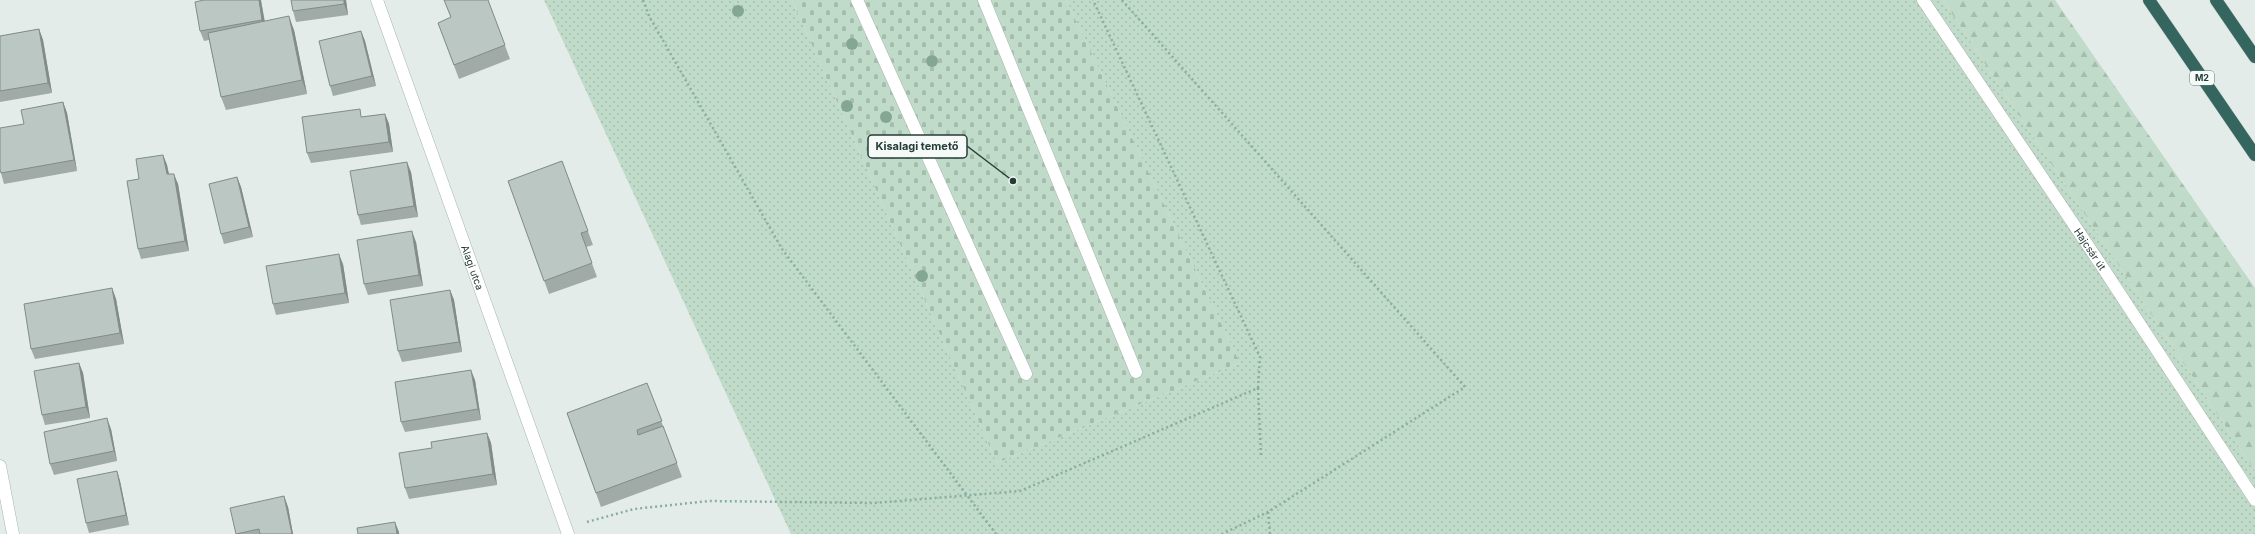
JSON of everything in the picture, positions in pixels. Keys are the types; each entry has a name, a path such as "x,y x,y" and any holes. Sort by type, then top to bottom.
{"highway":[{"name":"M2","path":"2149,0 2255,155"},
{"path":"2216,0 2255,57"}],"street":[{"name":"Alagi utca","path":"377,0 567,531"},
{"path":"857,0 1026,374"},
{"path":"984,0 1136,372"},
{"name":"Hajcsár út","path":"1923,0 2102,265 2255,500"},
{"path":"0,466 13,534"}],"path":[{"path":"643,0 649,16 782,249 996,534"},
{"path":"1093,0 1260,357 1258,388 1261,456"},
{"path":"1122,0 1465,387 1268,512 1222,534"},
{"path":"567,531 634,509 709,501 874,503 1020,491 1258,388"},
{"path":"1268,512 1270,534"}],"green space":[{"path":"544,0 792,0 997,463 1240,363 1066,0 1943,0 2255,471 2255,534 791,534"},
{"path":"792,0 1066,0 1240,363 997,463"},
{"path":"1943,0 2055,0 2255,288 2255,471"}],"building":[{"path":"204,0 259,0 262,20 200,31 195,2"},
{"path":"291,0 344,0 344,4 293,11"},
{"path":"444,0 488,0 505,45 454,65 438,23 451,17"},
{"path":"289,16 302,80 221,97 208,33"},
{"path":"39,29 48,83 0,91 0,36"},
{"path":"361,31 372,76 330,86 319,41"},
{"path":"63,102 74,160 1,173 0,128 24,124 21,110"},
{"path":"360,109 361,117 385,114 389,142 307,153 302,117"},
{"path":"163,155 167,174 174,174 185,241 138,249 127,181 139,179 136,159"},
{"path":"562,161 588,231 581,233 592,263 544,281 508,181"},
{"path":"407,162 414,206 358,215 350,171"},
{"path":"237,177 249,227 221,234 209,184"},
{"path":"412,231 419,275 364,284 357,240"},
{"path":"339,254 345,293 273,304 266,266"},
{"path":"112,288 120,333 31,349 24,304"},
{"path":"450,290 459,342 398,351 390,300"},
{"path":"79,363 86,407 42,415 34,371"},
{"path":"471,370 478,409 401,422 395,382"},
{"path":"647,383 662,421 637,430 638,435 663,426 677,463 596,493 567,413"},
{"path":"107,418 114,451 50,464 44,432"},
{"path":"487,433 493,474 405,488 399,453 432,448 431,442"},
{"path":"117,471 126,515 86,523 77,479"},
{"path":"284,496 292,534 260,534 259,529 236,534 230,508"},
{"path":"395,522 397,534 358,534 357,528"}],"place":[{"name":"Kisalagi temető","path":"1013,181"}]}
